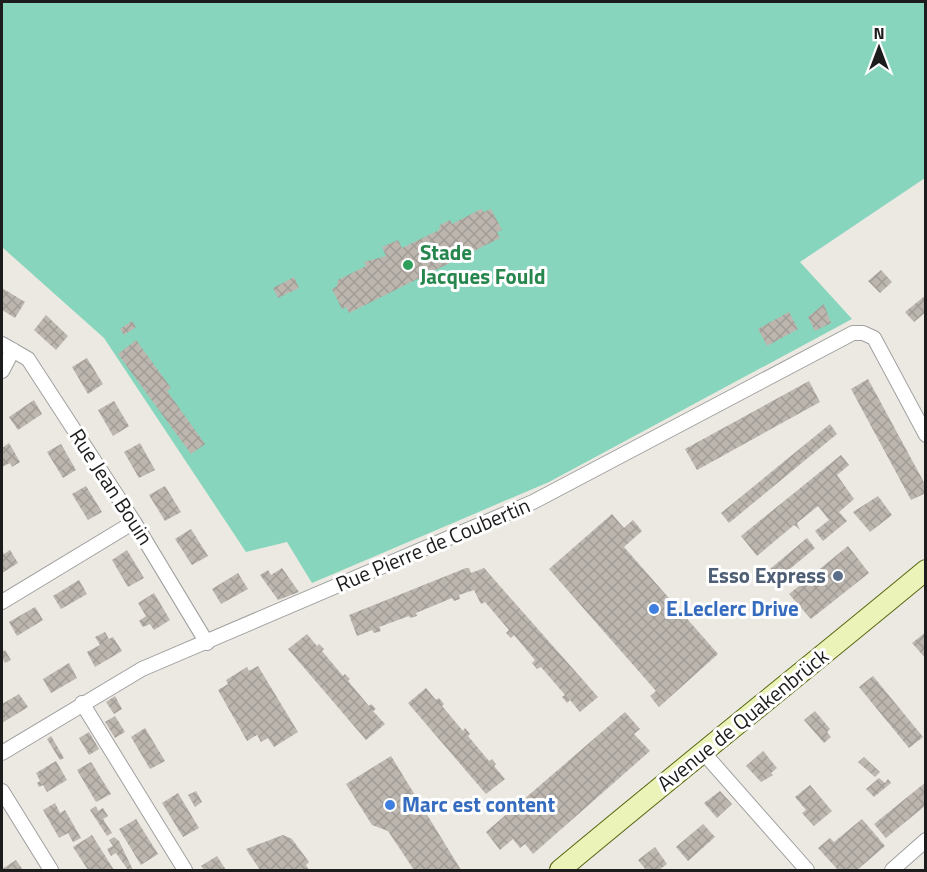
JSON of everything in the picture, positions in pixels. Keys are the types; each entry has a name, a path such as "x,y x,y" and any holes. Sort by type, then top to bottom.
{"main road":[{"name":"Avenue de Quakenbrück","path":"560,870 702,751 799,676 926,570"}],"street":[{"name":"Rue Pierre de Coubertin","path":"2,753 142,669 533,502 853,333 863,333 873,338 926,435"},
{"name":"Rue Jean Bouin","path":"7,347 28,359 134,522 207,643"},
{"path":"2,371 7,347"},
{"path":"2,602 134,522"},
{"path":"82,703 185,870"},
{"path":"702,751 807,870"},
{"path":"2,791 51,870"},
{"path":"892,870 926,840"}],"green space":[{"path":"2,2 925,2 925,178 800,262 852,319 549,482 312,583 287,542 246,552 104,338 2,247"}],"building":[{"path":"481,209 484,212 491,209 502,230 497,232 500,238 349,313 346,307 342,309 332,289 337,286 338,280 366,266 364,262 386,256 382,247 398,240 402,248 439,230 440,225 450,220 452,224"},
{"path":"881,270 892,282 880,293 868,281"},
{"path":"294,277 299,288 278,298 273,288"},
{"path":"2,288 25,302 15,318 2,310"},
{"path":"926,295 926,312 914,322 905,312"},
{"path":"824,304 831,323 815,331 808,317"},
{"path":"789,312 798,329 767,346 758,329"},
{"path":"46,315 68,336 56,350 34,330"},
{"path":"132,321 136,327 124,335 120,329"},
{"path":"136,340 171,388 167,391 205,444 191,454 118,354"},
{"path":"87,358 103,384 88,394 72,367"},
{"path":"868,379 926,486 926,493 911,500 851,389"},
{"path":"809,381 820,402 697,470 685,449"},
{"path":"34,400 42,414 18,430 9,417"},
{"path":"114,401 129,426 113,436 98,410"},
{"path":"830,424 837,434 729,523 721,513"},
{"path":"9,443 20,462 12,467 10,463 2,467 2,448"},
{"path":"140,443 155,470 139,478 124,452"},
{"path":"61,444 76,470 63,478 47,452"},
{"path":"841,455 849,465 837,475 854,499 839,512 847,521 823,541 815,531 829,520 818,506 797,523 800,530 794,525 757,556 741,536"},
{"path":"86,486 102,512 88,520 72,494"},
{"path":"165,486 181,512 165,521 149,495"},
{"path":"878,496 892,515 870,532 853,512"},
{"path":"612,514 624,528 633,520 642,531 624,547 718,654 659,707 650,696 656,691 549,569"},
{"path":"191,529 208,556 192,565 175,539"},
{"path":"807,538 815,548 778,579 770,569"},
{"name":"Esso Express","path":"848,546 869,573 811,619 789,594"},
{"path":"2,550 4,554 10,550 18,563 2,573"},
{"path":"127,550 144,578 128,587 112,560"},
{"path":"282,568 299,592 278,600 260,575 268,570 271,575"},
{"path":"469,568 471,573 484,568 598,697 580,712 570,700 567,703 562,697 565,695 541,667 537,669 532,663 535,660 514,635 511,638 506,633 509,630 485,602 481,604 474,590 459,595 460,599 454,601 452,598 416,613 417,616 410,618 409,616 379,627 381,631 374,633 372,630 357,636 349,615"},
{"path":"238,573 248,589 221,604 212,589"},
{"path":"79,580 87,594 61,609 53,596"},
{"path":"154,593 170,620 154,630 150,624 143,627 139,621 146,616 138,603"},
{"path":"35,607 43,620 17,636 9,622"},
{"path":"105,632 109,639 113,637 122,651 95,667 87,652 100,645 95,637"},
{"path":"926,632 926,659 912,643"},
{"path":"307,634 317,646 319,644 324,649 322,651 343,676 345,674 350,679 348,681 369,706 371,704 376,709 373,711 385,724 366,740 288,649"},
{"path":"5,650 11,660 5,663 2,652"},
{"path":"69,663 77,678 51,693 43,679"},
{"path":"258,666 298,732 274,747 268,738 261,742 257,735 247,741 218,690 228,684 226,680 247,667 249,671"},
{"path":"873,676 923,737 909,748 859,687"},
{"path":"426,688 436,700 439,698 444,704 442,706 463,731 465,728 470,734 468,736 489,761 492,759 496,764 494,766 505,779 486,794 408,703"},
{"path":"19,694 28,707 2,723 2,704"},
{"path":"115,696 122,709 114,714 106,702"},
{"path":"815,711 830,729 827,732 831,737 824,743 804,720"},
{"path":"625,712 640,729 634,734 650,751 533,854 525,844 520,848 513,839 500,850 486,832"},
{"path":"115,716 125,732 115,738 105,722"},
{"path":"145,728 165,761 150,769 131,737"},
{"path":"89,732 99,749 89,755 79,738"},
{"path":"51,736 64,758 60,760 47,739"},
{"path":"763,751 777,768 771,773 773,775 761,782 746,766"},
{"name":"Marc est content","path":"391,756 461,870 414,870 388,831 372,825 346,784"},
{"path":"864,757 880,772 875,777 858,762"},
{"path":"56,761 67,780 47,792 43,785 39,787 37,783 40,781 36,773"},
{"path":"91,762 111,794 96,802 77,770"},
{"path":"879,778 885,783 888,779 891,783 874,797 866,789"},
{"path":"926,782 926,805 886,838 874,824"},
{"path":"810,785 832,811 814,826 802,813 806,810 795,797"},
{"path":"196,791 202,802 195,807 188,795"},
{"path":"720,791 732,804 717,818 704,803"},
{"path":"178,793 199,828 183,837 162,803"},
{"path":"55,803 60,813 65,810 81,838 73,842 68,833 59,838 43,810"},
{"path":"96,806 98,811 103,808 108,816 103,819 112,833 107,836 90,810"},
{"path":"136,819 158,854 141,865 119,829"},
{"path":"862,819 885,846 857,870 838,870 818,848 830,838 834,842"},
{"path":"703,824 715,837 688,861 676,847"},
{"path":"92,835 114,870 88,870 73,847"},
{"path":"283,835 292,839 309,862 306,865 309,870 260,870 246,849"},
{"path":"114,837 119,841 133,870 128,870 116,853 111,856 107,849 113,846 109,840"},
{"path":"655,847 667,864 659,870 646,870 638,860"},
{"path":"217,856 226,870 204,870 201,866"},
{"path":"16,860 23,870 2,870 2,869"}],"place":[{"name":"Stade Jacques Fould","path":"408,265"},
{"name":"Esso Express","path":"838,576"},
{"name":"E.Leclerc Drive","path":"654,609"},
{"name":"Marc est content","path":"390,805"}]}
